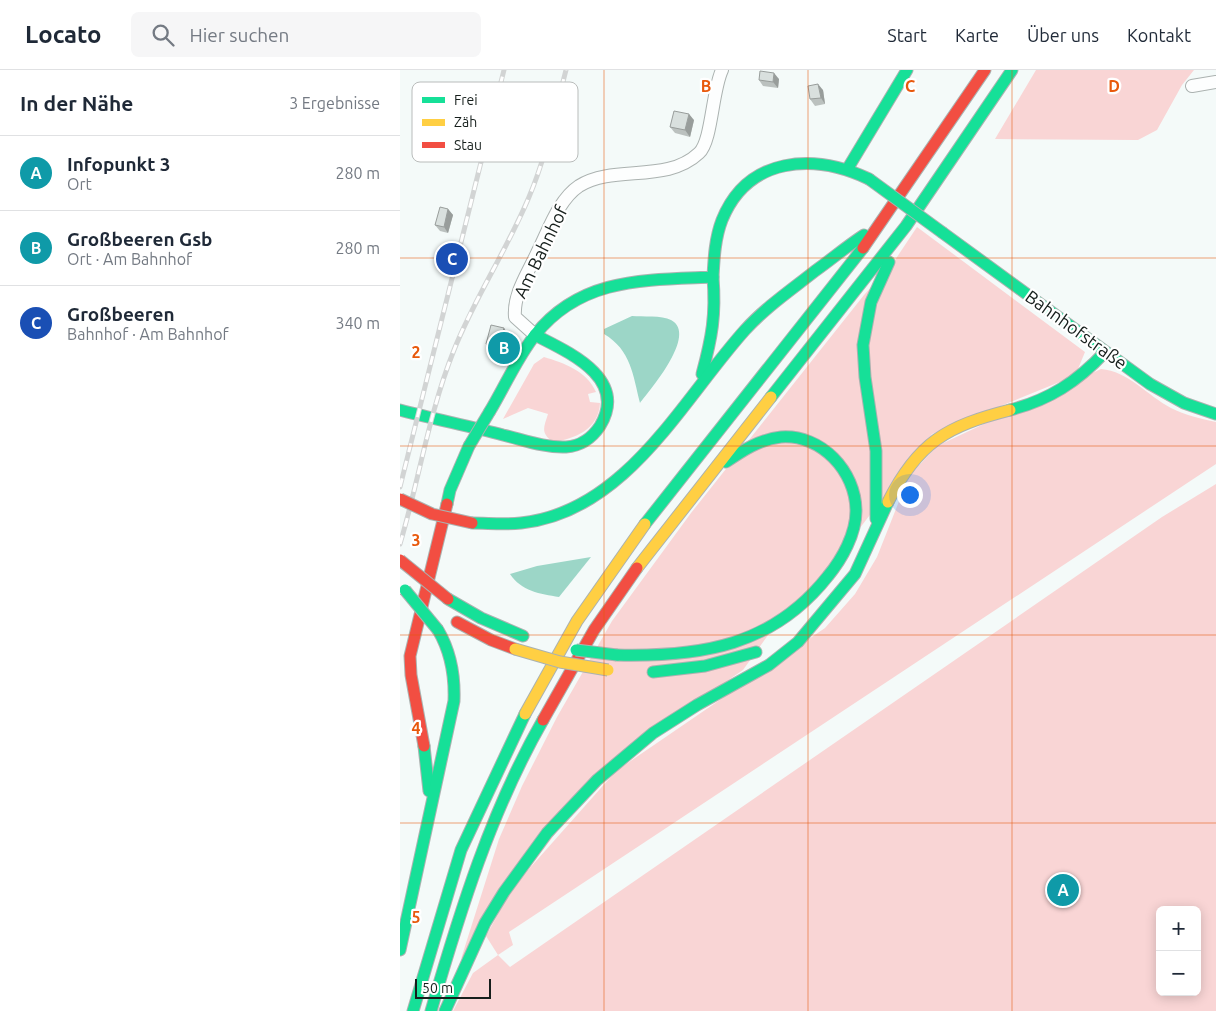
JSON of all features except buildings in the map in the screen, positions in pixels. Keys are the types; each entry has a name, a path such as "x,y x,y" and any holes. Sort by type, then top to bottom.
{"main road":[{"path":"848,168 907,70"},
{"path":"413,1011 461,850 514,735 577,621 635,537 878,227 985,70"},
{"path":"431,1011 457,921 478,858 529,744 594,630 650,550 906,226 1012,70"},
{"name":"Bahnhofstraße","path":"702,380 702,368 713,333 715,245 721,225 731,204 749,184 770,170 794,163 819,162 848,168 870,179 1166,395 1216,414"},
{"path":"874,530 878,477 874,427 865,385 863,342 869,310 878,283 906,226"},
{"path":"400,499 432,514 472,523 502,524 541,519 559,514 592,499 635,465 702,380 746,329 774,302 818,270 843,248 878,227"},
{"path":"428,815 429,778 411,675 411,648 450,490 469,446 535,335 561,307 594,289 638,281 713,277"},
{"name":"Am Bahnhof","path":"400,410 534,443 558,447 576,446 590,438 601,425 605,415 607,396 601,379 586,362 535,335"},
{"path":"445,1011 485,923 516,874 590,785 637,745 684,713 768,665 796,645 817,617 842,591 859,567 874,530 905,470 931,443 962,424 1049,398 1075,381 1105,352"},
{"path":"552,645 617,655 655,657 694,653 749,639 778,625 804,607 826,582 842,556 856,510 852,489 845,471 830,454 806,440 782,437 754,445 711,473"},
{"path":"400,560 448,598 481,618 537,641"},
{"path":"402,588 491,640 514,649 560,662 613,670"},
{"path":"400,950 428,815 437,789 455,693 452,660 438,630 402,588"},
{"path":"780,640 817,617"},
{"path":"637,671 693,669 725,663 764,648"}],"street":[{"name":"Am Bahnhof","path":"535,335 515,317 514,307 518,293 566,199 579,186 604,177 654,172 675,167 693,158 701,151 706,142 712,101 722,70"},
{"path":"1192,86 1216,82"}],"shaded area":[{"path":"1036,70 1194,70 1182,85 1157,130 1138,140 995,139"},
{"path":"917,227 1085,352 1078,369 1067,379 932,434 820,580 784,613 743,670 610,761 461,959 499,839 522,786 557,717 612,621 691,513 864,295 893,263"},
{"path":"632,316 667,318 678,327 679,337 670,362 640,403 630,364 620,348 604,334 604,329"},
{"path":"544,357 567,365 581,373 596,392 588,394 590,402 600,403 599,412 590,426 577,435 561,441 553,442 546,436 544,426 548,414 528,408 503,419 534,364"},
{"path":"1101,369 1120,374 1162,403 1176,410 1216,422 1216,464 509,932 513,945 498,955 486,936 513,887 616,771 825,628 855,594 877,557 909,476 937,446"},
{"path":"1216,484 1216,1011 453,1011 473,973 498,955 510,967 1162,517"},
{"path":"591,557 559,597 538,593 525,588 514,580 510,574 537,566"}],"railway":[{"path":"501,82 504,70"},
{"path":"563,82 566,70"},
{"path":"400,487 481,162"},
{"path":"400,544 445,374 462,330 520,217 541,162"}],"traffic: fast":[{"path":"848,168 907,70"},
{"path":"771,397 906,226 1012,70"},
{"path":"490,411 535,335 553,316 573,302 594,292 616,285 663,279 713,277 716,241 722,220 734,199 748,183 765,172 785,166 805,164 826,165 869,179"},
{"path":"869,179 943,233"},
{"path":"943,233 1150,384 1184,403 1216,414"},
{"path":"472,523 521,523 558,514 591,498 621,476 649,449 753,322 770,306 864,235"},
{"path":"645,524 863,248"},
{"path":"876,519 876,451 865,377 863,345 871,302 889,262"},
{"path":"702,374 712,326 714,303 713,277"},
{"path":"400,410 542,445 566,447 581,443 590,438 600,426 607,409 607,394 601,381 591,369 578,359 535,335"},
{"path":"1010,410 1037,401 1062,388 1084,372 1105,352"},
{"path":"469,446 490,411"},
{"path":"617,655 678,653 706,649 733,643 759,632 784,618 807,600 828,576 843,554 854,528 856,511 850,482 834,458 810,442 796,438 781,437 759,443 726,462"},
{"path":"447,504 450,490 469,446"},
{"path":"445,1011 485,923 504,892 547,833 597,780 653,733 697,705 769,665 798,642 855,574 888,502"},
{"path":"405,590 438,630"},
{"path":"448,599 481,618 523,636"},
{"path":"400,950 454,701 454,682 451,664 438,630"},
{"path":"576,650 617,655"},
{"path":"653,672 705,666 756,652"},
{"path":"413,1011 461,850 525,714"},
{"path":"431,1011 453,936 478,862 524,755 543,720"},
{"path":"424,746 429,791"}],"traffic: slow":[{"path":"637,568 771,397"},
{"path":"888,502 899,481 911,465 923,451 937,440 952,430 969,423 1010,410"},
{"path":"525,714 577,621 645,524"},
{"path":"515,649 560,662 608,670"}],"traffic: jam":[{"path":"863,248 985,70"},
{"path":"400,499 432,514 472,523"},
{"path":"424,746 411,675 410,656 447,504"},
{"path":"400,560 448,599"},
{"path":"543,720 594,630 637,568"},
{"path":"457,622 491,640 515,649"}],"place":[{"name":"Großbeeren","path":"452,259"},
{"name":"Großbeeren Gsb","path":"504,348"},
{"name":"Infopunkt 3","path":"1063,890"}]}
